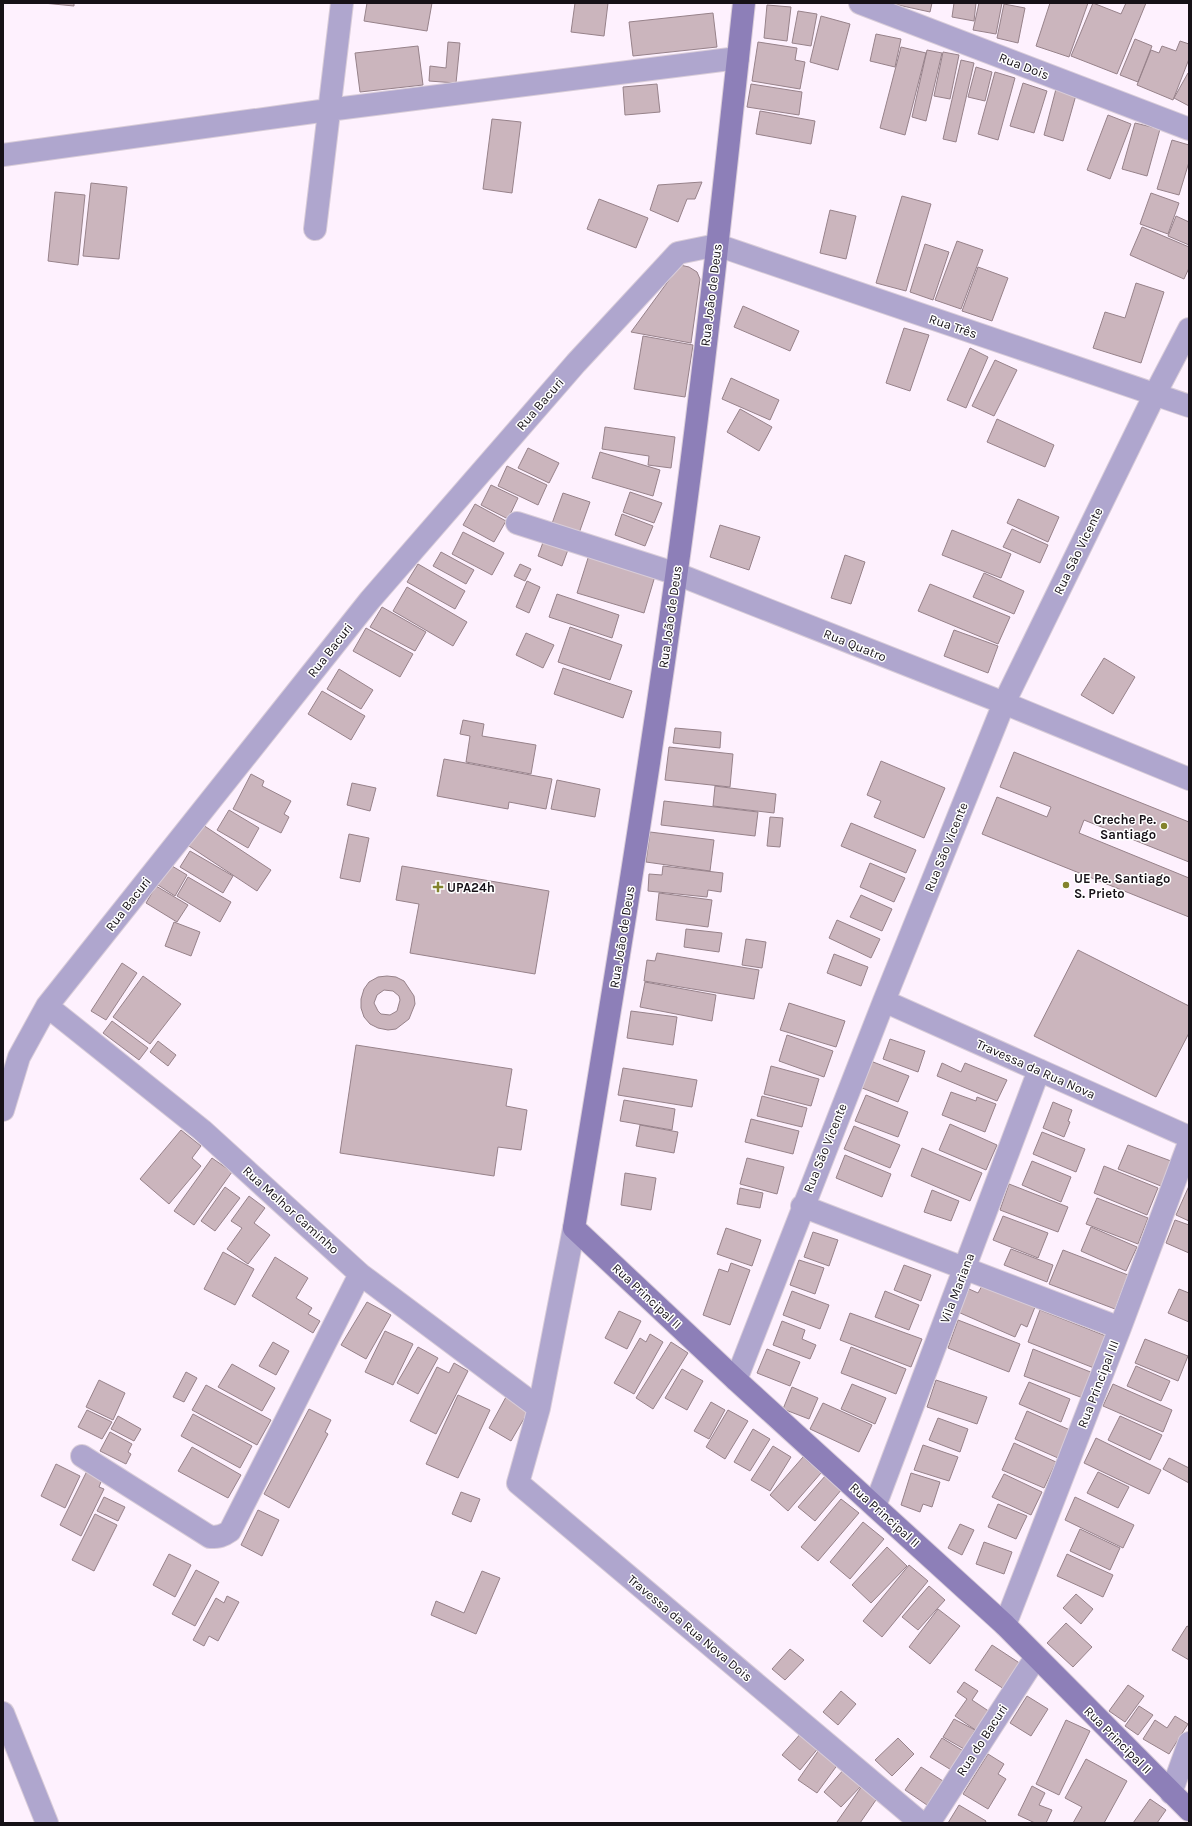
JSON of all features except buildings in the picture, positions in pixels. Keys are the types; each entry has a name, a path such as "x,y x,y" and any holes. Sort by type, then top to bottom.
{"street":[{"path":"315,229 328,110 342,3"},
{"name":"Rua João de Deus","path":"574,1228 632,877 677,574 717,245 744,3"},
{"name":"Rua Dois","path":"860,3 1189,129"},
{"path":"3,155 328,110 738,58"},
{"name":"Rua Três","path":"717,245 1189,406"},
{"name":"Rua Bacuri","path":"3,1110 19,1057 47,1006 370,600 571,368 678,253 717,245"},
{"name":"Rua São Vicente","path":"736,1380 802,1206 1004,703 1155,394 1189,329"},
{"name":"Rua Quatro","path":"517,523 677,574 1004,703 1189,779"},
{"name":"Travessa da Rua Nova","path":"884,1000 1189,1137"},
{"name":"Rua Melhor Caminho","path":"47,1006 202,1130 360,1274 539,1408"},
{"name":"Vila Mariana","path":"876,1506 1038,1070"},
{"name":"Rua Principal III","path":"1004,1624 1120,1328 1189,1143"},
{"path":"802,1206 1120,1328"},
{"path":"539,1408 574,1228"},
{"name":"Rua Principal II","path":"574,1228 736,1380 1004,1624 1189,1810"},
{"path":"82,1456 210,1536 225,1535 230,1531 360,1274"},
{"name":"Travessa da Rua Nova Dois","path":"539,1408 518,1483 921,1823"},
{"name":"Rua do Bacuri","path":"929,1823 1036,1657"},
{"path":"3,1712 47,1823"},
{"path":"1171,1793 1189,1743"}],"place":[{"name":"Creche Pe. Santiago","path":"1164,826"},
{"name":"UE Pe. Santiago S. Prieto","path":"1066,885"},
{"name":"UPA24h","path":"438,887"}]}
